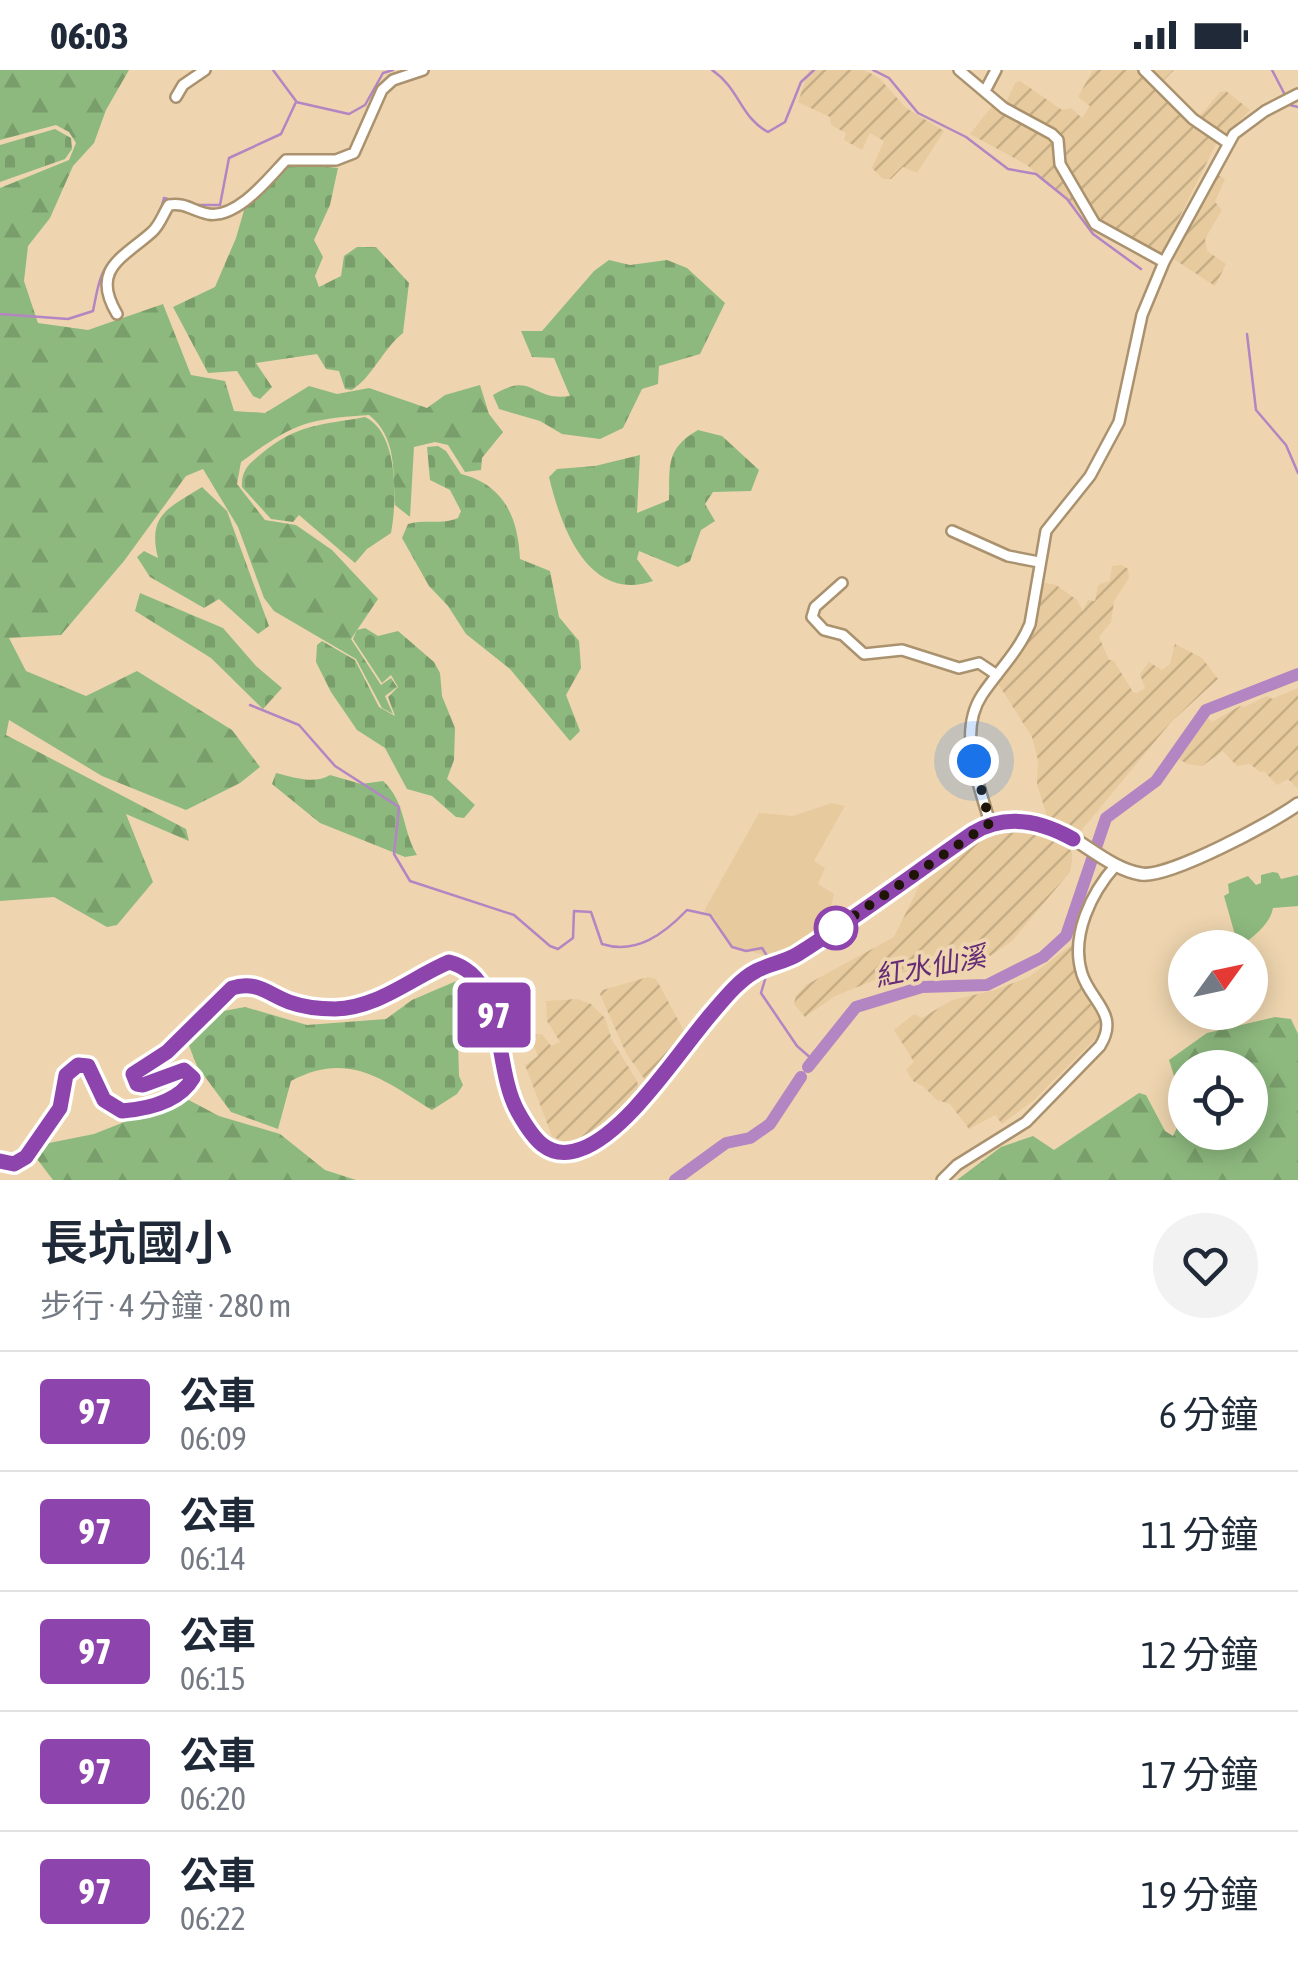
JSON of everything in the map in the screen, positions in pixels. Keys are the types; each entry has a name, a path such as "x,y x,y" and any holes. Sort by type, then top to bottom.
{"main road":[{"path":"0,1161 14,1164 26,1157 60,1108 66,1075 78,1065 88,1066 104,1100 122,1111 157,1104 185,1089 193,1078 184,1070 143,1085 137,1084 133,1074 167,1052 232,988 256,986 290,1002 336,1009 386,996 449,962 464,966 480,981 491,1003 508,1095 532,1135 541,1146 559,1153 582,1149 631,1110 746,977 793,957 990,823 1034,822 1049,826 1113,863 1144,875 1159,873 1241,836 1298,804"}],"street":[{"path":"176,97 183,85 205,70"},
{"path":"117,314 108,299 109,272 122,255 156,230 169,205 178,203 211,215 230,210 286,160 336,160 354,153 382,90 393,80 423,70"},
{"path":"959,70 1017,117 1040,126 1058,140 1060,164 1095,224 1164,262"},
{"path":"985,91 996,70"},
{"path":"1144,70 1192,119 1228,143"},
{"path":"990,823 974,761 970,726 974,709 1030,624 1046,531 1090,476 1119,422 1142,315 1164,262 1228,143 1249,122 1298,94"},
{"path":"952,531 1008,556 1040,562"},
{"path":"842,584 814,607 812,617 824,630 844,635 864,654 902,650 959,668 979,663 997,675"},
{"path":"942,1180 957,1165 1026,1122 1107,1034 1104,1010 1082,976 1079,946 1081,927 1113,863"}],"shaded area":[{"path":"809,70 870,73 906,108 944,131 917,173 903,167 891,179 883,179 872,168 884,141 870,133 862,150 844,140 846,133 831,125 830,117 798,102"},
{"path":"1093,70 1174,70 1164,80 1166,89 1199,117 1220,92 1226,91 1250,110 1216,144 1160,256 1103,227 1092,209 1078,210 1027,165 970,134 993,105 1005,105 1015,83 1020,81 1062,110 1071,108 1082,118 1090,106 1078,97"},
{"path":"1217,174 1225,179 1215,202 1222,210 1205,239 1207,251 1226,264 1215,286 1172,258"},
{"path":"1112,566 1128,569 1129,578 1114,601 1111,622 1099,637 1109,660 1114,661 1133,692 1145,688 1140,674 1149,662 1162,670 1170,664 1175,644 1202,658 1218,679 1171,722 1076,837 1048,819 1037,784 1038,760 1032,737 997,682 1024,642 1041,582 1056,585 1077,600 1083,611 1088,600 1095,601 1098,585 1110,581"},
{"path":"1298,688 1298,789 1288,779 1277,785 1264,771 1250,764 1237,766 1223,751 1202,766 1179,759 1208,718 1212,722 1240,706"},
{"path":"832,803 845,806 814,861 825,868 818,884 834,894 826,926 793,950 771,957 729,945 715,918 704,911 759,813 793,816"},
{"path":"1013,827 1047,832 1060,839 1072,852 1072,860 1070,872 1011,942 981,962 954,968 945,958 919,976 907,972 887,975 835,996 805,1017 794,1004 796,996 806,985 894,937 927,870 991,832"},
{"path":"1074,943 1077,973 1101,1023 1101,1033 1034,1100 1002,1124 995,1115 969,1129 950,1104 937,1100 913,1081 906,1070 914,1062 894,1030 914,1014 922,1018 952,1000 1029,977"},
{"path":"648,977 656,979 689,1040 650,1087 626,1053 600,994"},
{"path":"577,999 591,1004 605,1018 612,1040 639,1090 601,1137 572,1146 552,1136 525,1065 538,1056 532,1043 534,1035 542,1034 551,1046 560,1042 547,1021 546,1001"}],"green space":[{"path":"0,70 129,70 106,110 94,143 73,166 50,218 28,246 24,281 38,323 88,330 163,304 191,375 225,381 234,411 265,413 309,386 337,394 369,388 427,408 445,395 480,385 489,414 503,432 482,458 481,470 465,472 448,445 435,442 414,447 410,517 395,505 389,444 369,415 300,426 241,462 237,484 265,520 296,525 332,550 378,599 351,639 381,685 391,678 397,687 385,696 393,714 382,708 356,659 274,611 264,598 238,527 203,469 186,476 124,561 61,635 9,638 26,671 86,696 137,671 232,730 260,767 240,783 186,810 102,776 9,720 6,735 186,829 189,841 126,814 153,882 117,925 107,927 54,897 0,901 0,188 69,160 76,143 69,132 56,125 0,140"},
{"path":"55,129 71,138 72,149 65,159 0,182 0,145"},
{"path":"286,163 338,168 330,205 314,240 323,257 315,276 319,287 341,276 344,256 357,247 376,247 409,283 403,333 352,390 345,389 339,371 326,369 317,354 256,363 272,387 260,399 253,396 237,371 208,373 173,307 215,287 247,200"},
{"path":"609,260 630,265 667,260 687,268 725,303 700,354 659,366 658,384 642,389 623,428 600,439 562,434 540,421 499,409 493,395 517,385 547,395 570,396 554,358 532,357 521,331 542,331 594,271"},
{"path":"365,417 376,425 390,452 394,504 391,533 367,549 355,563 299,515 293,522 271,519 242,487 242,481 249,464 286,437 310,427"},
{"path":"698,430 722,436 759,470 751,491 713,492 705,504 715,521 701,530 690,561 678,567 639,551 637,559 653,581 630,585 611,581 595,571 570,538 549,477 557,469 595,466 640,455 637,513 669,500 671,459 680,444"},
{"path":"438,446 446,451 461,474 488,486 506,505 516,530 520,559 550,571 559,617 579,641 581,668 566,695 580,731 570,741 510,669 466,634 429,586 402,538 408,524 452,520 461,511 450,490 430,480 427,447"},
{"path":"202,487 227,511 269,626 258,634 219,599 204,608 150,577 137,557 144,551 158,558 158,522 171,507"},
{"path":"140,593 223,628 256,666 282,688 263,709 211,658 135,611"},
{"path":"365,628 378,636 398,631 434,662 440,673 442,696 455,728 454,760 447,779 475,805 464,818 456,817 432,796 407,789 385,748 357,730 331,692 316,662 317,645 322,641 355,660 379,707 395,716 388,697 398,687 391,675 382,683 353,639 357,630"},
{"path":"276,773 310,780 330,775 361,784 383,781 396,798 417,855 405,857 320,823 272,784"},
{"path":"1278,873 1281,879 1298,875 1298,906 1273,908 1260,930 1234,930 1224,896 1229,893 1228,884 1248,876 1256,885 1261,883 1261,875"},
{"path":"468,976 486,1000 489,1023 458,1040 463,1085 457,1094 432,1110 381,1079 330,1068 291,1081 278,1129 231,1112 197,1066 186,1038 218,1012 245,1007 307,1025 386,1019 412,1000"},
{"path":"1268,1019 1291,1019 1298,1034 1298,1180 957,1180 1001,1147 1033,1136 1054,1150 1139,1093 1146,1095 1168,1133 1168,1150 1268,1150 1268,1050 1183,1050 1207,1033 1268,1030"},
{"path":"185,1098 219,1116 280,1134 325,1170 356,1180 53,1180 37,1159 49,1143 94,1134"}],"waterway":[{"path":"273,70 296,101"},
{"path":"193,205 220,205 229,158 281,134 296,102 349,114 365,105 383,73 393,70"},
{"path":"712,70 729,86 751,119 768,132 785,122 801,82 814,70"},
{"path":"873,70 889,78 918,113 966,137 1008,169 1036,174 1067,199 1093,234 1141,269"},
{"path":"1272,70 1285,95"},
{"path":"1290,105 1298,107"},
{"path":"160,212 164,198 176,201"},
{"path":"0,314 68,319 93,311 104,270 133,242"},
{"path":"1247,334 1256,410 1286,445 1298,473"},
{"name":"紅水仙溪","path":"808,1067 856,1007 922,987 987,985 1043,957 1066,936 1106,818 1156,781 1206,710 1298,674"},
{"path":"250,705 299,725 335,766 399,807 394,854 410,881 514,915 558,949 573,938 574,911 591,912 602,944 626,947 659,934 687,910 710,915 732,947 746,951 762,948 769,959"},
{"path":"767,973 761,993 797,1046 813,1060"},
{"name":"紅水仙溪","path":"675,1180 726,1143 750,1138 770,1124 801,1077"}],"bus line":[{"name":"97","path":"0,1161 14,1164 26,1157 60,1108 66,1075 78,1065 88,1066 104,1100 122,1111 140,1110 185,1089 193,1078 184,1070 143,1085 137,1084 133,1074 167,1052 232,988 256,986 290,1002 336,1009 386,996 449,962 464,966 480,981 491,1003 508,1095 532,1135 541,1146 559,1153 582,1149 631,1110 746,977 793,957 973,833 990,823 1034,822 1073,839"}],"route":[{"path":"836,928 823,937 990,823 974,761"}]}
